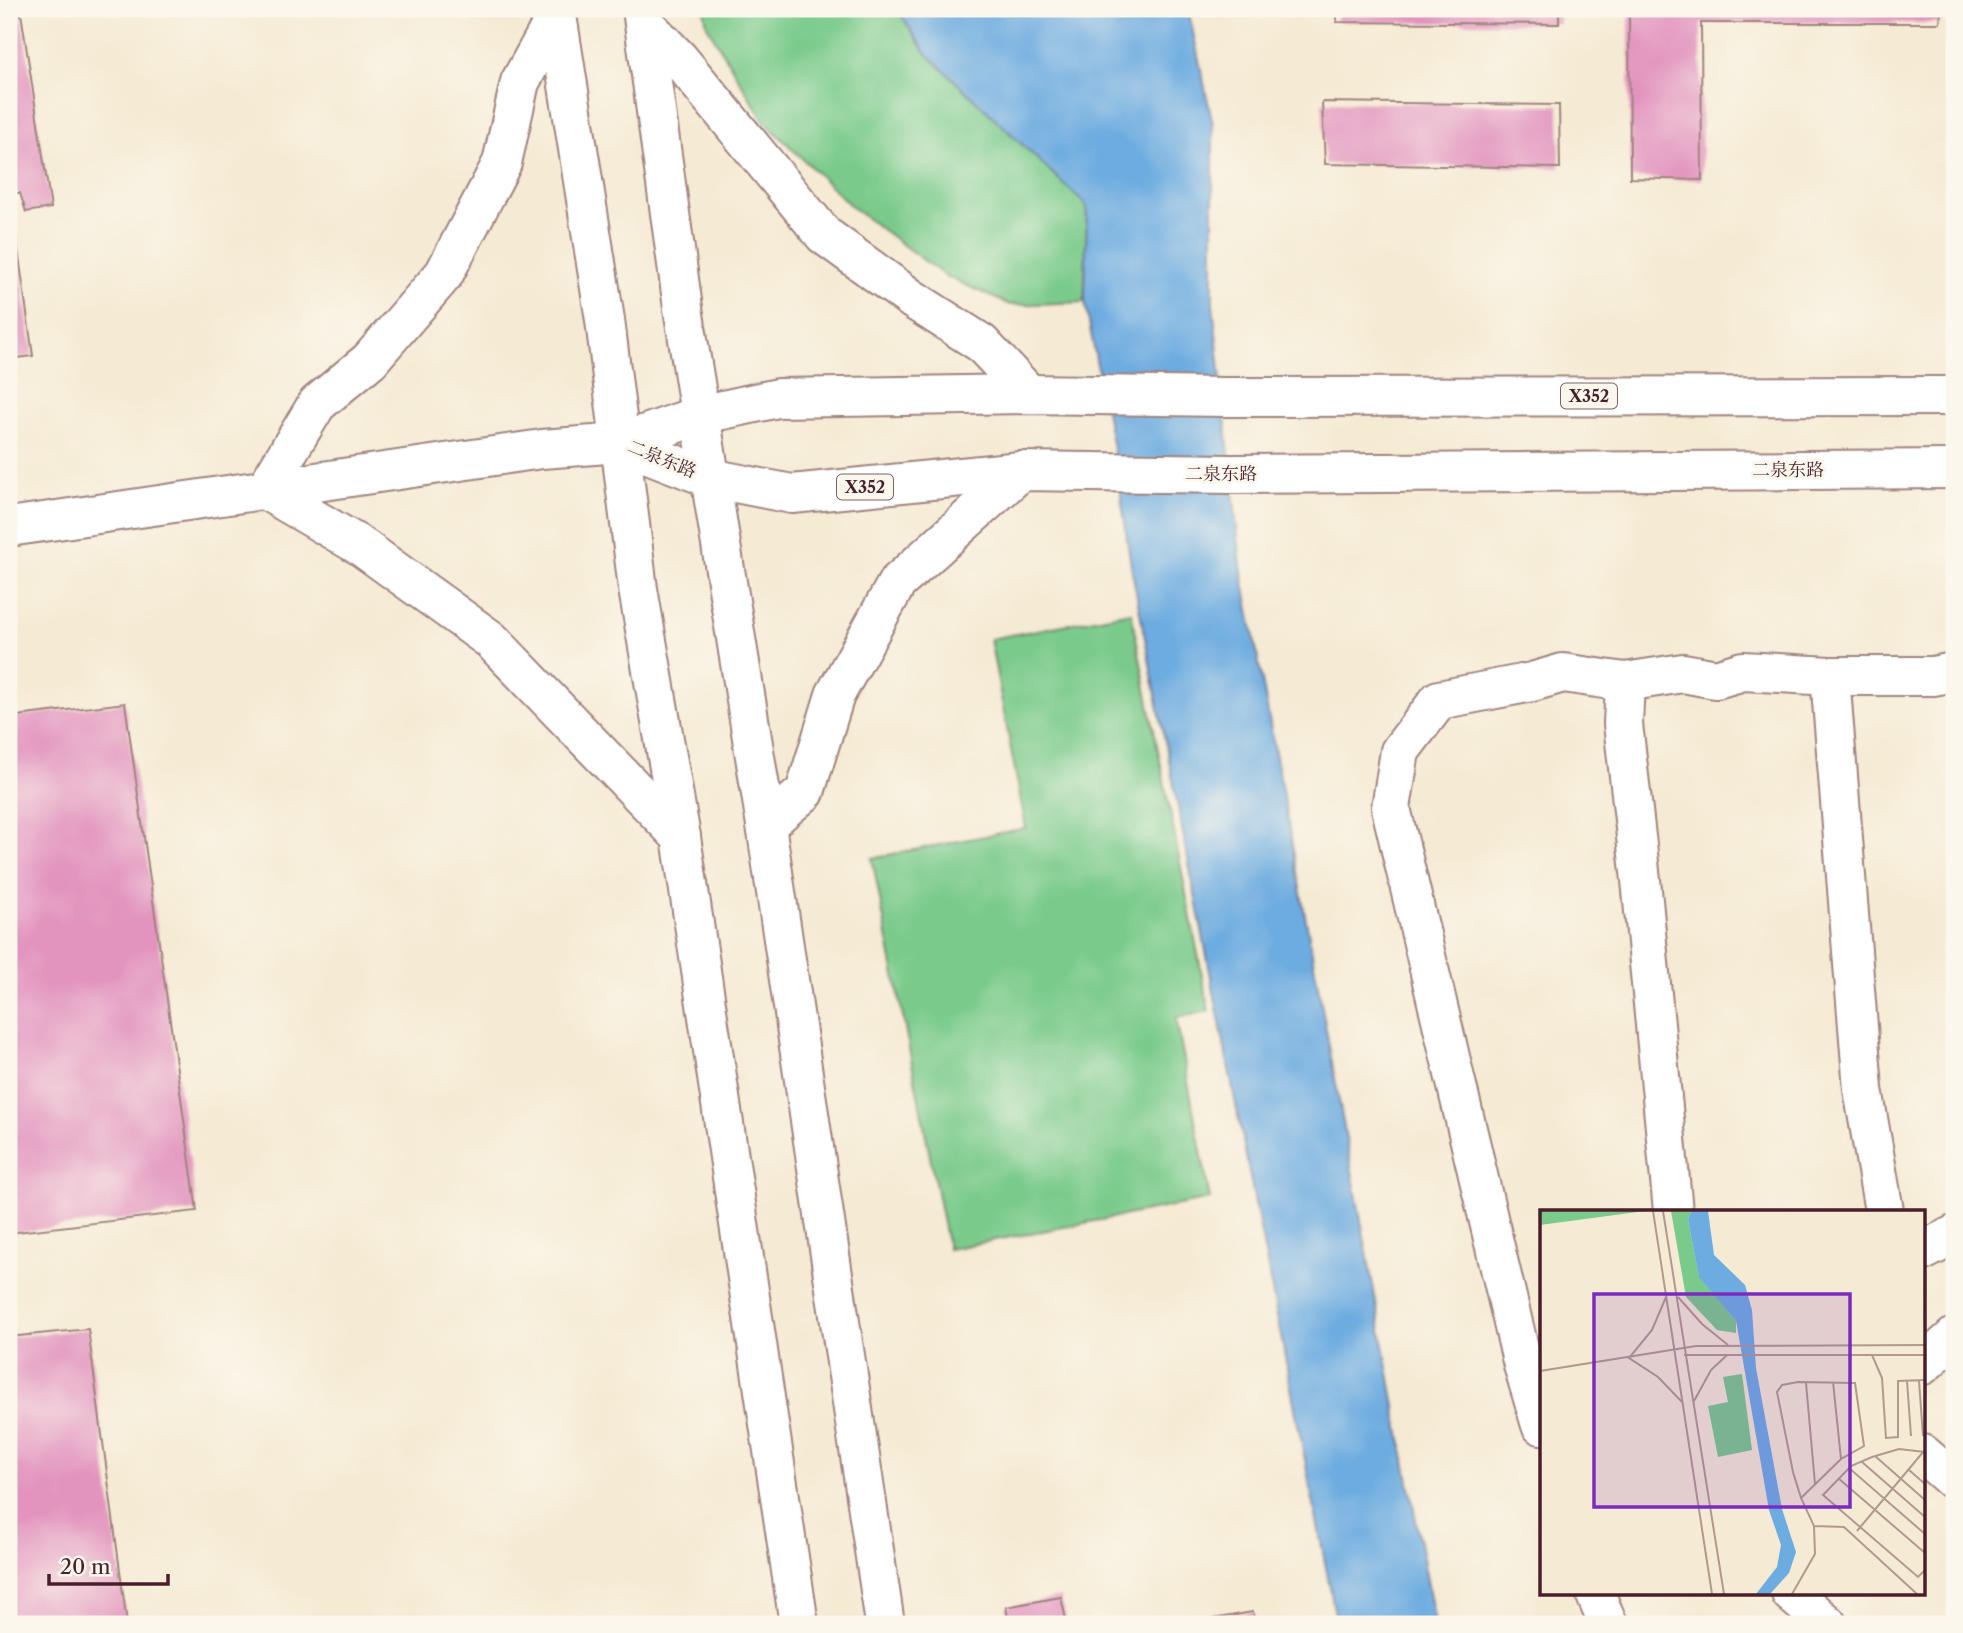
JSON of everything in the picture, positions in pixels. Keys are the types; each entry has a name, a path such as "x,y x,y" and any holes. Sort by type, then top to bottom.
{"main road":[{"path":"556,12 605,320 638,589 681,837 799,1624"},
{"path":"265,490 317,404 370,360 444,274 502,163 520,82 556,12"},
{"path":"643,16 824,234 912,299 981,343 1029,394"},
{"path":"643,16 699,415 766,825 886,1624"},
{"name":"二泉东路","path":"620,443 699,415 778,398 1029,394 1224,397 1954,396"},
{"path":"9,527 542,449 620,443"},
{"name":"二泉东路","path":"620,443 710,478 792,494 1021,471 1231,474 1954,469"},
{"path":"766,825 805,792 835,695 897,583 1021,471"},
{"path":"265,490 362,547 491,640 681,837"},
{"path":"1540,1422 1523,1366 1391,808 1400,751 1439,700 1532,682 1563,673 1625,682 1683,673 1716,679 1743,671 1830,676 1933,676 1954,672"},
{"path":"1830,676 1863,1089 1884,1210"},
{"path":"1625,682 1623,724 1673,1210"},
{"path":"1924,1250 1954,1235"},
{"path":"1924,1364 1954,1337"},
{"path":"1924,1455 1954,1481"},
{"path":"1595,1594 1608,1624"},
{"path":"1792,1594 1827,1624"}],"green space":[{"path":"704,9 897,9 927,54 1087,206 1084,302 1010,305 945,276 853,208 764,121 707,26"},
{"path":"1131,612 1209,1011 1176,1018 1210,1199 948,1249 872,858 1026,828 990,639"}],"water":[{"path":"897,9 1188,9 1213,125 1213,305 1241,566 1435,1624 1337,1624 1131,566 1118,474 1085,302 1087,206 927,54"}],"building":[{"path":"1337,9 1559,9 1559,24 1337,22"},
{"path":"1629,9 1941,9 1940,23 1701,23 1702,180 1630,178"},
{"path":"21,13 51,208 26,212 20,193 10,193 33,356 9,359 9,148 14,148 9,114 9,15"},
{"path":"1322,102 1559,105 1560,168 1325,164"},
{"path":"125,703 197,1211 9,1233 9,717"},
{"path":"88,1329 127,1624 9,1624 9,1337"},
{"path":"1061,1597 1067,1624 1009,1624 1006,1607"},
{"path":"1253,1612 1256,1624 1190,1624 1190,1623"}]}
